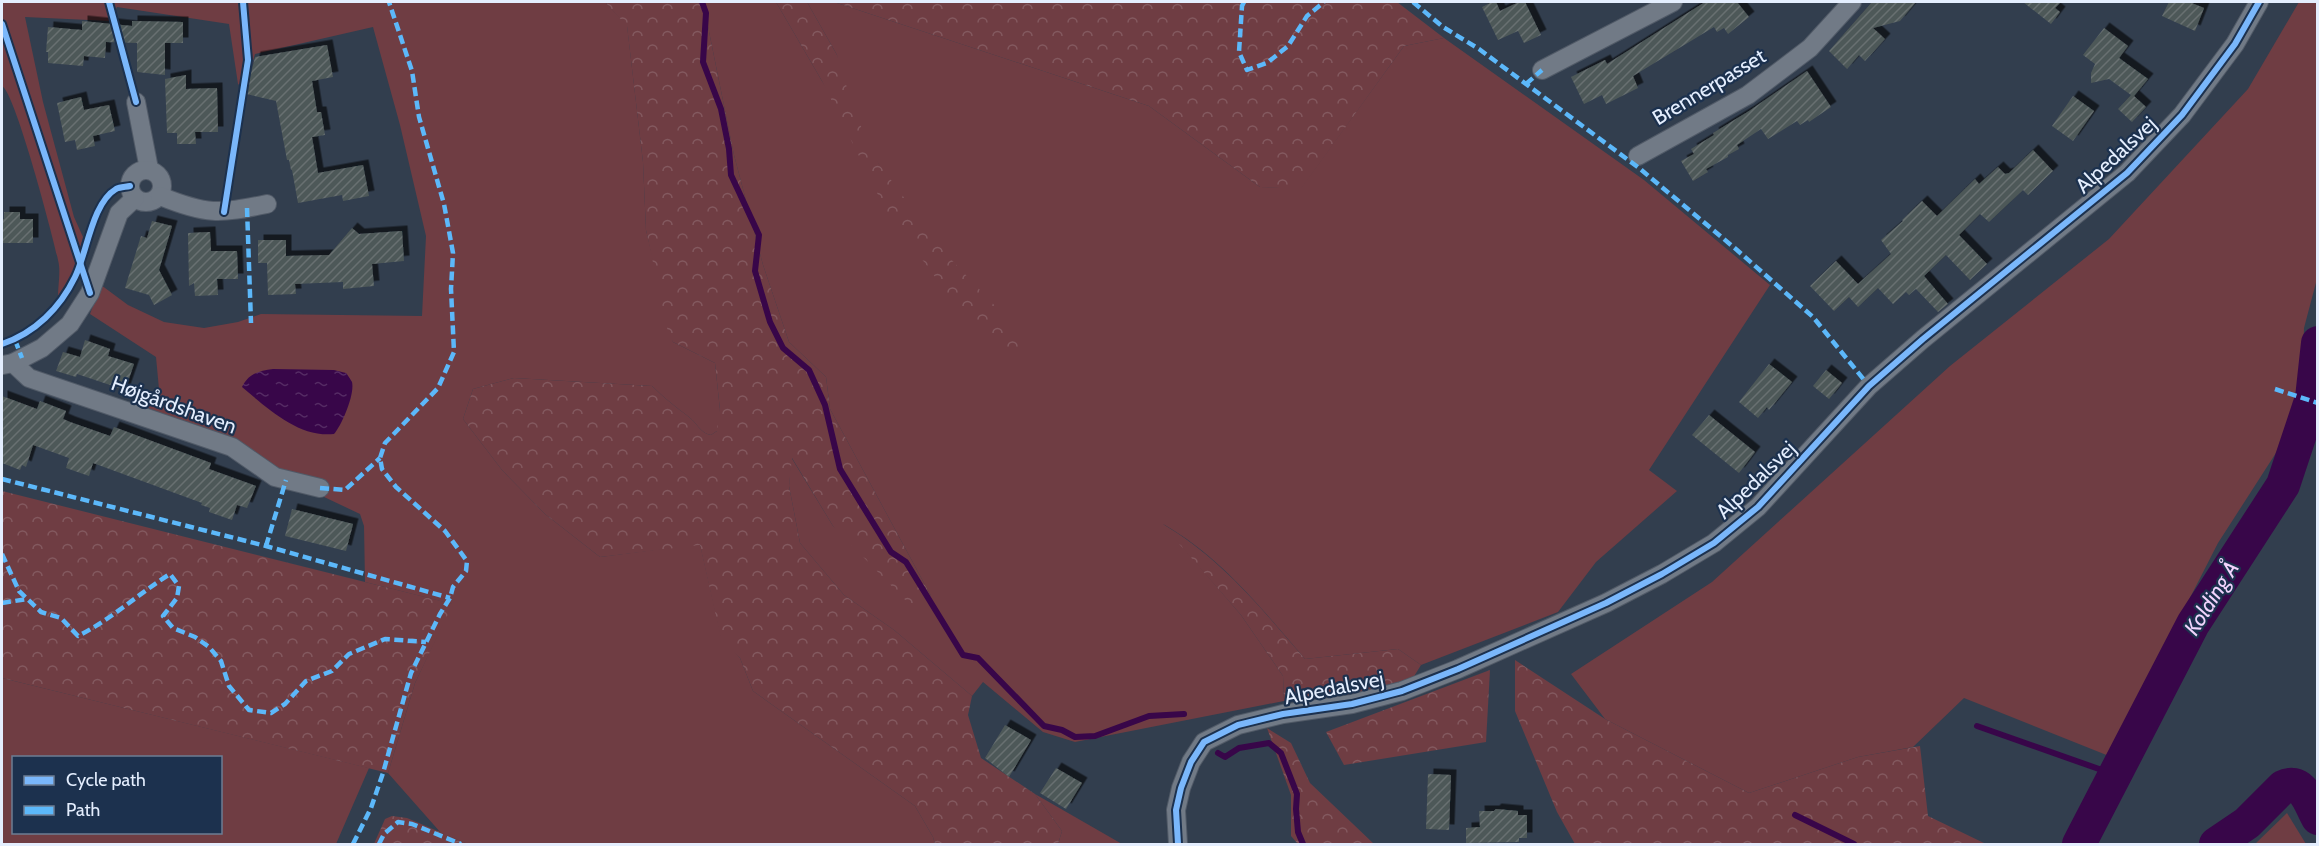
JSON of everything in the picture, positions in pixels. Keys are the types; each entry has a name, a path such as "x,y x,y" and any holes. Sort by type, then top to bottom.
{"street":[{"path":"1542,70 1673,2"},
{"name":"Brennerpasset","path":"1638,156 1748,95 1810,48 1852,2"},
{"name":"Alpedalsvej","path":"1178,844 1176,810 1181,788 1191,762 1204,742 1238,725 1283,714 1352,704 1402,691 1458,669 1606,603 1662,574 1714,543 1758,507 1869,386 1923,339 2127,173 2182,115 2235,44 2259,2"},
{"path":"136,102 148,169"},
{"path":"148,169 159,174 163,185 160,196 151,202 140,201 135,198 131,190 131,180 138,172 148,169"},
{"path":"160,196 205,212 224,212 267,204"},
{"name":"Højgårdshaven","path":"8,364 42,348 70,324 90,293 118,213 135,198"},
{"name":"Højgårdshaven","path":"8,364 29,378 232,447 275,477 320,488"}],"green space":[{"path":"2,2 605,2 627,25 643,162 646,230 673,342 715,363 720,410 717,431 711,435 704,432 652,386 514,378 473,389 463,419 502,470 545,514 600,557 700,544 721,636 740,658 753,691 915,806 935,844 468,844 441,833 388,773 415,683 452,604 365,582 364,526 360,514 322,496 327,481 278,469 239,441 142,406 159,389 156,357 90,314 101,285 128,305 164,322 204,328 238,322 261,314 422,316 426,236 400,125 373,27 255,54 245,89 238,84 229,24 117,7 110,21 25,17 43,102 74,217 83,237 74,271 58,296 59,264 49,224 16,112 2,86"},
{"path":"605,2 703,2 734,155 763,265 789,342 826,377 830,409 931,596 914,609 833,526 792,458 789,486 800,543 844,595 894,630 972,696 968,715 981,758 1035,794 1062,831 1058,844 935,844 915,806 753,691 740,658 721,639 700,545 600,557 545,514 502,470 463,419 473,389 514,378 652,386 704,432 711,435 717,431 717,415 720,410 715,363 673,342 668,332 646,230 643,162 627,26"},
{"path":"703,2 776,2 822,81 958,297 841,101 837,55 807,2 834,2 1149,106 1260,187 1301,188 1404,46 1444,38 1644,180 1770,285 1649,470 1677,491 1596,562 1558,612 1421,665 1398,649 1305,659 1240,585 1204,552 1163,524 1241,615 1283,676 1284,701 1075,742 1043,732 983,682 972,696 894,630 844,595 800,543 789,486 791,457 833,526 931,596 830,409 826,377 789,342 763,265 734,155"},
{"path":"776,2 807,2 837,55 855,114 879,164 946,254 997,308 1023,352 1017,358 966,319 885,209 822,81"},
{"path":"834,2 1397,2 1444,38 1404,46 1301,189 1260,187 1149,106"},
{"path":"2299,2 2317,2 2318,275 2304,328 2302,378 2283,442 2218,543 2109,756 1964,698 1913,747 1858,757 1749,793 1605,719 1571,674 1712,582 1950,366 2109,239 2248,89"},
{"path":"2,491 453,604 415,683 388,773 2,678"},
{"path":"1161,523 1202,551 1239,585 1305,659 1398,649 1421,665 1413,678 1346,696 1284,701 1283,676 1241,615"},
{"path":"1515,660 1605,719 1749,793 1858,757 1920,746 1928,816 1986,844 1575,844 1557,812 1515,711"},
{"path":"1490,670 1486,742 1344,765 1326,732"},
{"path":"2,678 369,768 336,844 2,844"},
{"path":"1267,728 1291,743 1310,783 1374,844 1298,844 1291,836 1291,795"},
{"path":"1035,794 1122,844 1058,844 1062,831"},
{"path":"2287,813 2306,844 2255,844"},
{"path":"392,816 407,818 468,844 374,844 385,819"}],"water":[{"path":"273,369 334,370 346,373 352,382 352,394 344,417 334,434 308,431 284,420 242,387 255,374"}],"building":[{"path":"1496,2 1500,11 1519,2 1525,2 1541,35 1524,43 1518,31 1498,40 1482,7"},
{"path":"1705,2 1737,2 1749,17 1728,34 1724,28 1717,32 1714,27 1633,76 1638,88 1606,104 1602,95 1584,104 1571,77 1605,60 1607,64"},
{"path":"1872,2 1916,2 1900,21 1873,28 1885,39 1865,61 1859,55 1847,69 1829,51"},
{"path":"2023,2 2061,2 2055,8 2060,12 2051,24"},
{"path":"2169,2 2189,2 2204,8 2195,31 2162,16"},
{"path":"82,21 132,26 132,21 183,22 183,43 165,43 165,75 137,72 137,43 106,42 105,58 84,56 83,66 48,63 48,52 46,52 48,27 82,30"},
{"path":"2104,28 2128,46 2119,58 2148,79 2134,96 2146,107 2132,122 2118,109 2131,95 2109,79 2091,83 2091,73 2095,64 2083,55"},
{"path":"327,45 333,77 312,81 317,112 321,112 325,135 312,137 318,173 363,165 369,196 343,201 342,195 298,203 276,101 246,94 255,57"},
{"path":"1807,71 1831,107 1809,122 1808,120 1800,125 1797,121 1768,139 1761,129 1737,145 1739,149 1706,169 1708,172 1693,181 1681,161 1694,154 1691,149"},
{"path":"186,75 186,89 217,88 218,132 195,132 196,144 177,144 177,133 167,133 165,79"},
{"path":"2073,96 2094,111 2073,141 2052,126"},
{"path":"81,97 84,110 109,105 115,131 93,136 95,146 77,150 75,140 65,142 57,103"},
{"path":"2033,150 2053,171 2028,195 2023,190 1989,222 1980,214 1959,235 1987,264 1970,280 1946,255 1924,276 1948,304 1938,312 1916,289 1909,295 1906,292 1893,304 1878,288 1858,307 1849,297 1834,311 1810,286 1836,261 1858,284 1891,254 1881,240 1922,201 1937,216 1975,179 1979,184 1998,167 2005,174 2009,173"},
{"path":"4,212 20,212 20,219 33,219 33,243 2,243"},
{"path":"152,221 172,226 159,270 172,295 154,305 149,295 125,288 141,236 147,238"},
{"path":"352,228 359,234 402,231 404,261 372,264 374,286 343,289 343,282 295,284 296,294 268,295 267,263 258,263 258,240 286,240 286,256 329,255"},
{"path":"210,232 211,251 237,251 238,279 217,279 218,295 195,296 194,283 189,286 188,233"},
{"path":"85,340 110,349 108,356 134,364 125,390 77,374 76,377 56,371 63,352 80,357"},
{"path":"1769,364 1792,382 1769,410 1767,407 1758,418 1739,402"},
{"path":"1826,370 1842,383 1829,399 1813,386"},
{"path":"2,396 37,409 40,401 66,411 63,419 110,436 114,427 211,463 209,469 256,486 247,508 237,505 232,520 209,512 210,508 201,505 202,503 93,463 89,476 66,468 69,458 33,445 26,467 22,465 20,470 2,463"},
{"path":"1709,415 1755,452 1739,473 1692,435"},
{"path":"292,509 353,524 346,551 285,536"},
{"path":"1005,725 1031,740 1009,777 985,758"},
{"path":"1056,768 1082,783 1066,809 1040,793"},
{"path":"1428,774 1451,775 1449,830 1426,829"},
{"path":"1496,809 1518,811 1518,815 1527,815 1527,838 1519,838 1519,842 1466,843 1466,828 1480,827 1479,811"}],"waterway":[{"path":"702,2 706,13 703,62 721,109 729,149 731,175 759,235 755,271 770,322 783,348 809,370 825,405 840,469 891,552 906,562 963,655 978,658 1044,726 1062,730 1075,737 1095,736 1149,716 1184,714"},
{"name":"Kolding Å","path":"2079,844 2193,624 2283,485 2312,398 2318,343"},
{"path":"1977,726 2116,775"},
{"path":"1218,753 1225,757 1239,748 1269,743 1281,753 1297,794 1298,832 1303,844"},
{"name":"Kolding Å","path":"2216,844 2247,823 2283,787 2290,785 2301,789 2309,799 2318,818"},
{"path":"1795,815 1854,844"}],"marked path":[{"path":"353,844 371,808 383,773 411,673 450,598 453,587 466,571 467,561 445,531 396,487 382,469 380,458 385,443 438,388 454,352 451,289 453,253 444,204 419,117 412,71 389,2"},
{"path":"1244,2 1239,52 1247,70 1267,63 1288,46 1307,16 1324,2"},
{"path":"1413,2 1443,27 1479,49 1639,168 1737,250 1813,317 1869,386"},
{"path":"1526,84 1542,70"},
{"path":"247,208 251,323"},
{"path":"15,340 22,358"},
{"path":"2275,389 2318,403"},
{"path":"320,488 345,490 380,458"},
{"path":"2,479 266,546 450,598"},
{"path":"266,546 286,480"},
{"path":"2,554 19,591 41,612 61,618 78,636 102,622 170,574 179,586 177,598 163,616 173,628 195,637 209,647 221,661 229,686 249,710 271,713 285,704 306,681 332,671 349,654 385,639 426,642"},
{"path":"2,603 27,599"},
{"path":"379,844 384,834 398,822 412,824 461,844"}],"cycle path":[{"path":"109,2 136,102"},
{"path":"224,212 248,60 243,2"},
{"path":"1178,844 1176,810 1181,788 1191,762 1204,742 1238,725 1283,714 1352,704 1402,691 1458,669 1606,603 1662,574 1714,543 1758,507 1869,386 1923,339 2127,173 2182,115 2235,44 2259,2"},
{"path":"2,24 90,293"},
{"path":"2,344 36,326 54,309 75,277 101,205 116,189 130,186"}]}
